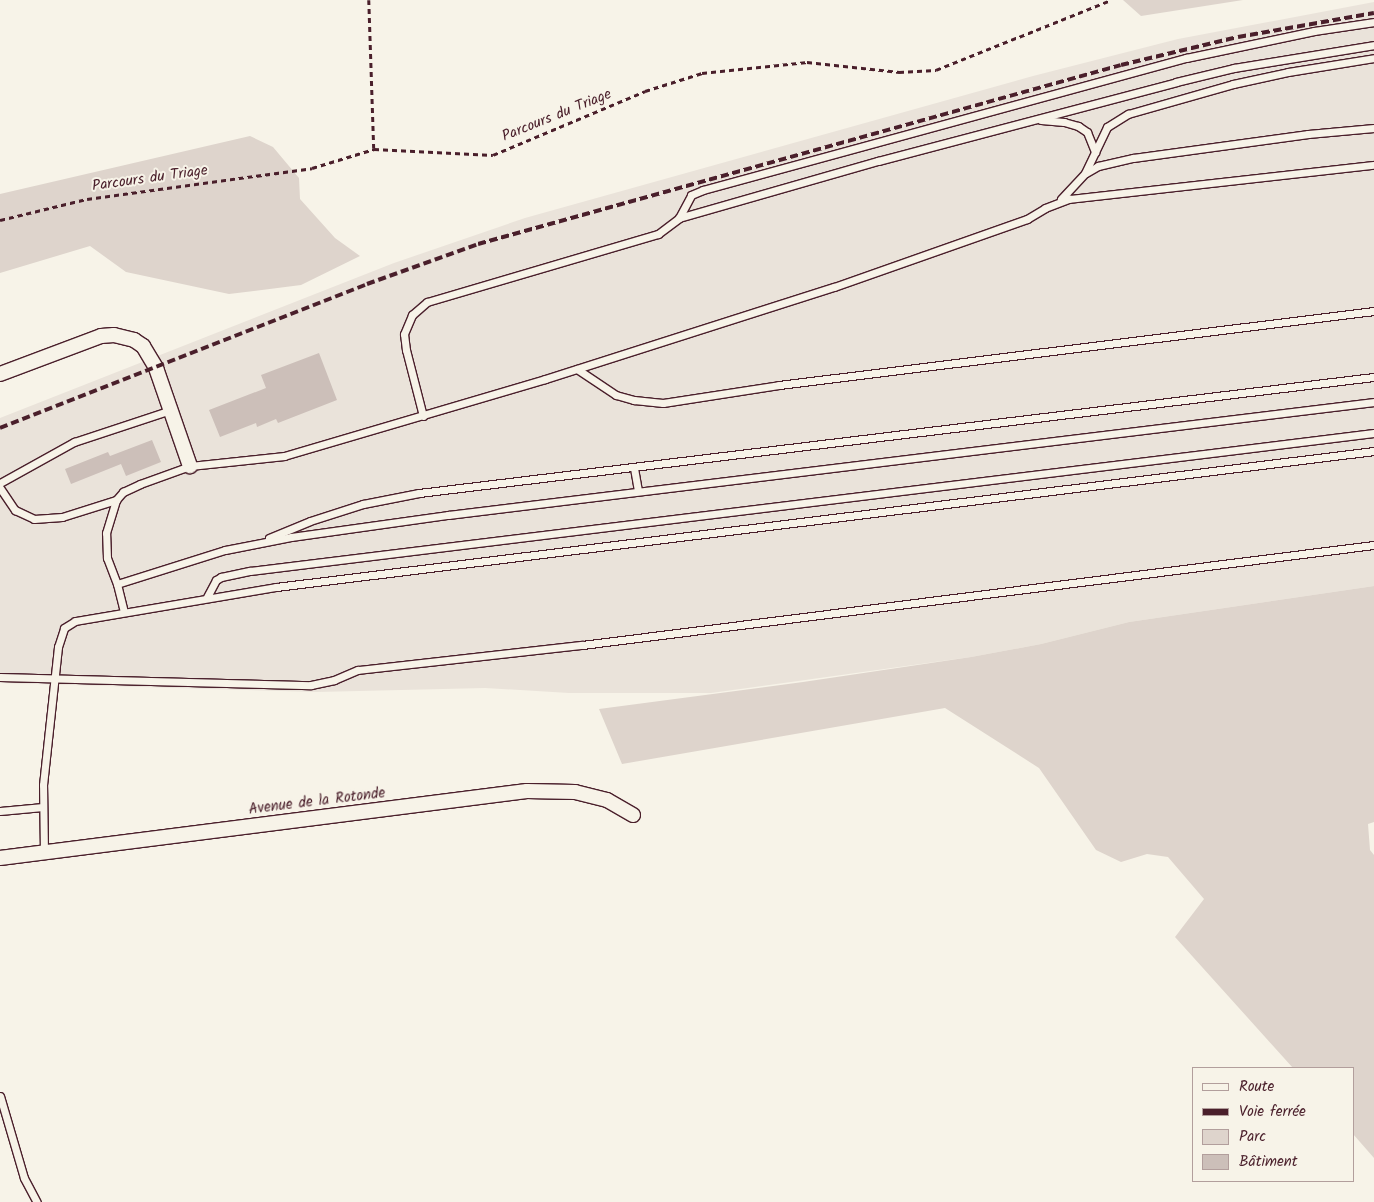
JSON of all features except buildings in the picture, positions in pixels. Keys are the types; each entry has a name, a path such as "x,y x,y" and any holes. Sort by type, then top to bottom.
{"street":[{"path":"0,374 87,340 101,336 126,337 143,346 151,357 190,466"},
{"name":"Avenue de la Rotonde","path":"0,858 44,854 527,791 575,792 607,800 633,815"}],"lane":[{"path":"423,416 406,350 404,334 407,322 417,308 427,302 518,274 649,238 669,228 680,218 691,195 722,184 1186,58 1314,31 1374,22"},
{"path":"680,218 878,160 1234,68 1374,45"},
{"path":"124,612 117,584 106,558 104,545 116,500 123,492 140,484 190,466 284,456 577,370 834,287 1027,219 1056,203 1068,194 1085,173 1107,127 1115,120 1150,105 1288,72 1374,58"},
{"path":"1023,122 1047,120 1078,126 1087,132 1095,152"},
{"path":"1085,173 1098,166 1133,158 1308,134 1374,128"},
{"path":"1056,203 1084,196 1374,165"},
{"path":"577,370 616,395 634,400 663,403 779,385 1374,311"},
{"path":"255,543 310,521 346,510 419,493 1374,377"},
{"path":"117,584 255,543 448,515 1374,402"},
{"path":"0,483 74,442 171,410"},
{"path":"207,597 216,580 221,577 250,571 1374,432"},
{"path":"44,854 43,785 59,638 64,628 76,621 207,597 276,587 1374,451"},
{"path":"634,468 638,491"},
{"path":"0,488 15,510 34,519 62,517 116,500"},
{"path":"0,677 311,685 334,680 358,670 611,641 1374,545"},
{"path":"0,812 43,807"},
{"path":"0,1096 24,1178 37,1202"}],"path":[{"path":"369,0 374,149"},
{"name":"Parcours du Triage","path":"0,220 87,199 312,168 374,149 493,155 646,91 702,73 807,62 899,72 936,70 1111,0"}],"shaded area":[{"path":"1374,2 1374,586 1129,622 1041,644 971,657 711,693 569,693 485,688 317,692 0,683 0,418 394,263 525,218 1033,76 1178,39"}],"green space":[{"path":"1123,0 1243,0 1141,16"},
{"path":"250,136 273,147 299,178 300,199 335,238 360,256 301,285 229,294 126,272 90,246 0,273 0,194"},
{"path":"1374,586 1374,822 1368,824 1370,850 1374,855 1374,1158 1354,1135 1354,1067 1292,1067 1175,937 1204,899 1168,857 1147,854 1121,862 1096,850 1039,768 945,708 622,764 599,709 803,682 971,657 1041,644 1129,622"}],"railway":[{"path":"0,428 367,284 478,244 1121,65 1238,37 1374,13"}]}
